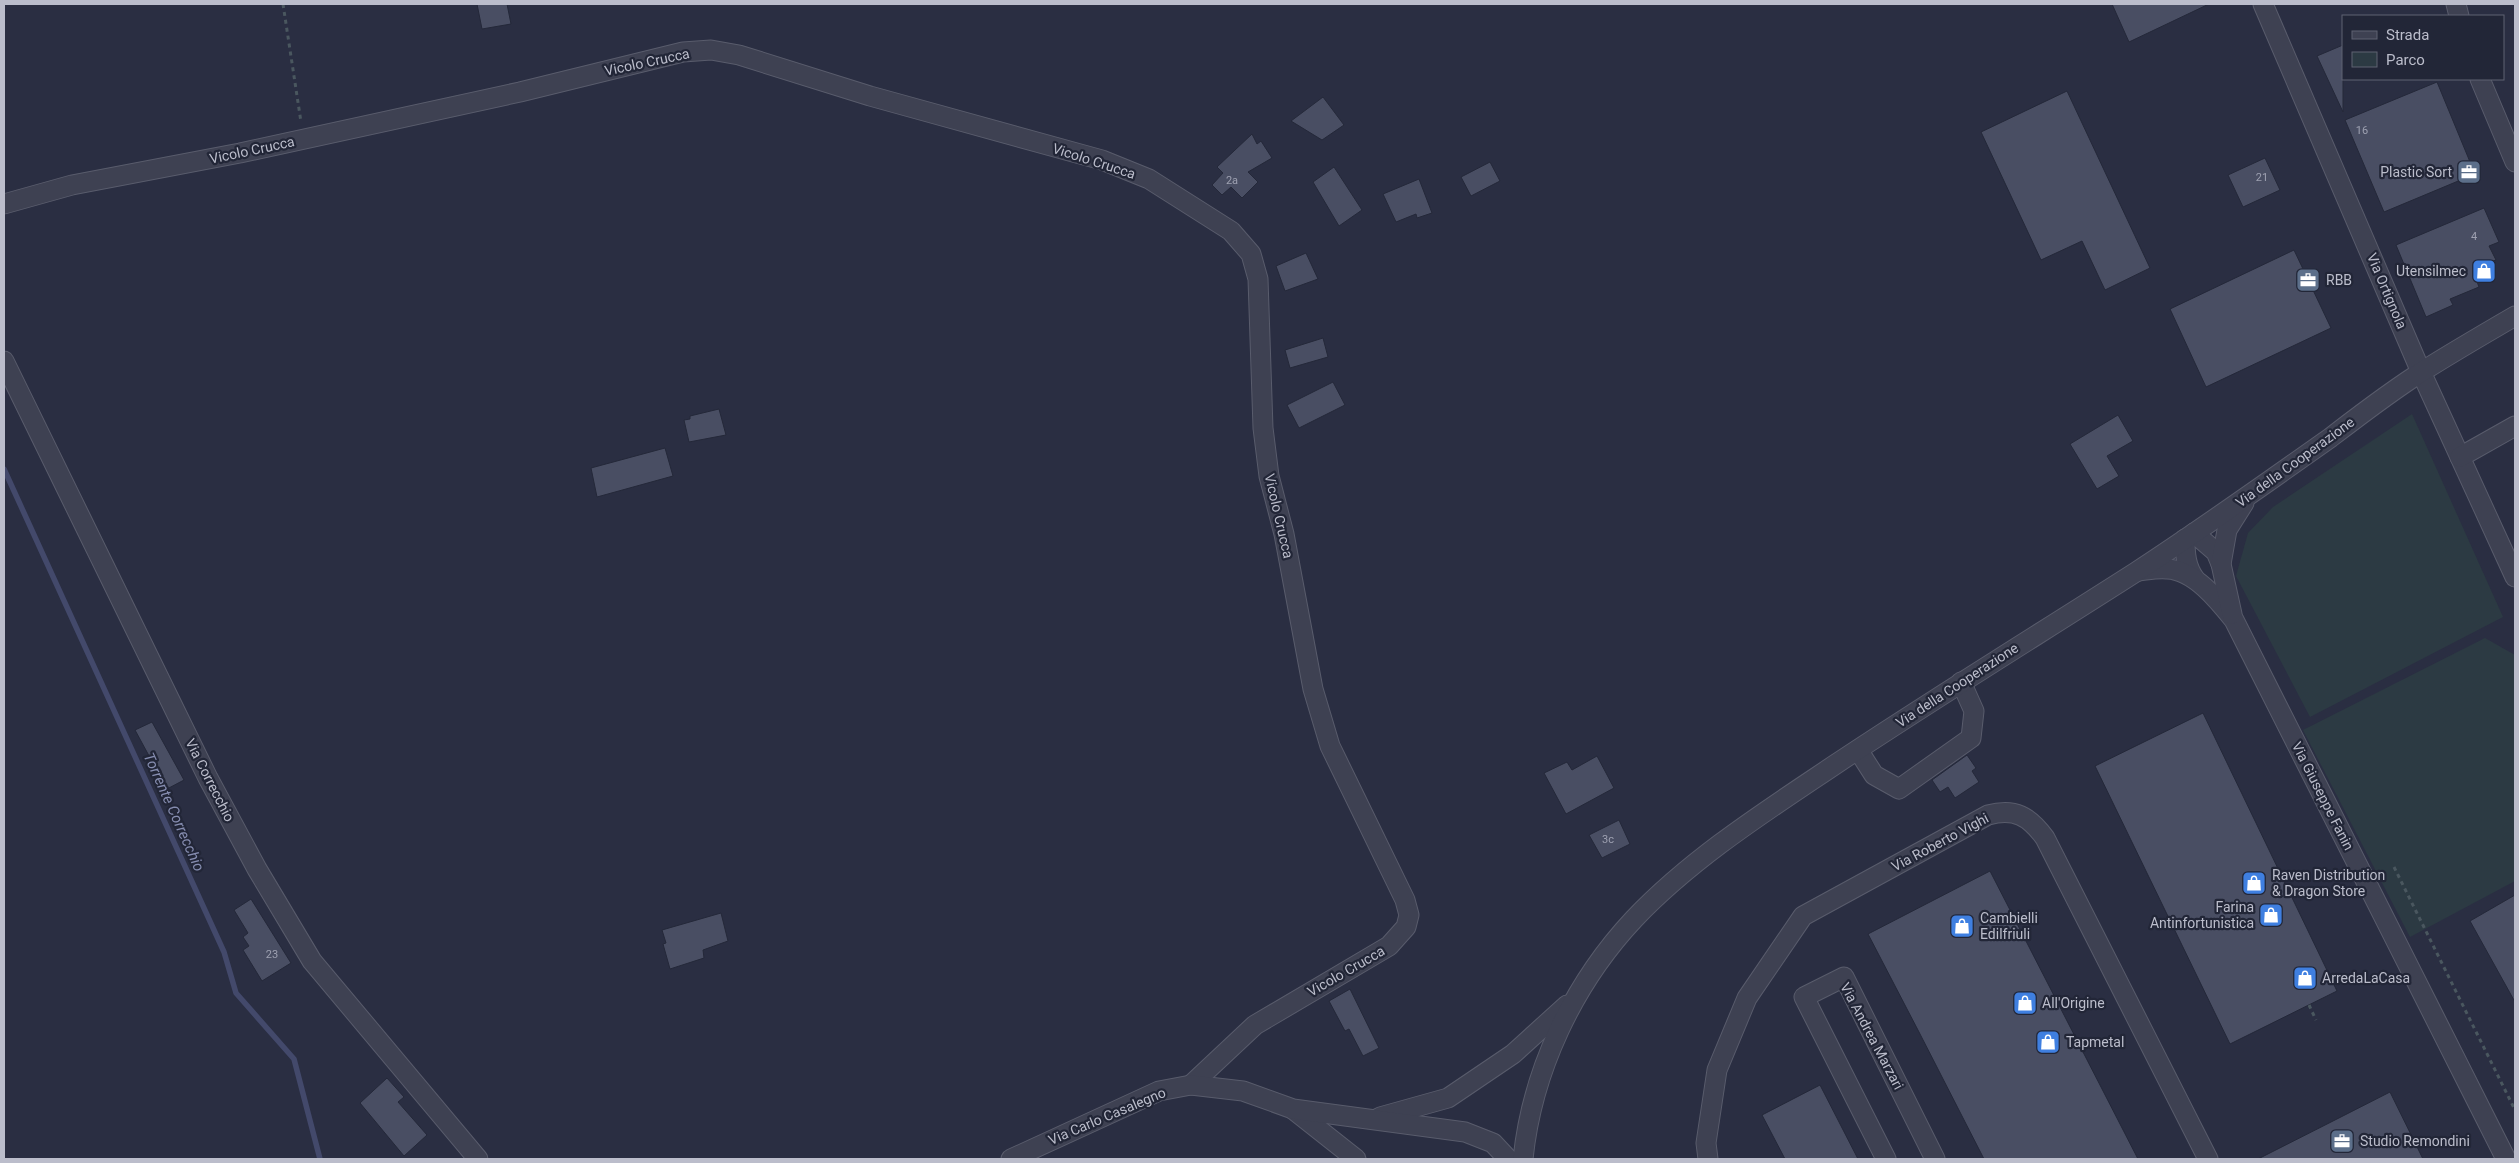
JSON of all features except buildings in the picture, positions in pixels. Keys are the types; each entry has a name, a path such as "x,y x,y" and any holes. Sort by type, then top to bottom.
{"street":[{"name":"Via Ortignola","path":"2263,4 2421,372 2515,577"},
{"name":"Vicolo Crucca","path":"4,204 72,185 304,140 520,92 674,54 711,50 739,55 870,96 1102,160 1149,179 1231,231 1251,254 1258,279 1263,428 1269,476 1284,534 1313,689 1330,746 1387,859 1405,900 1409,915 1406,927 1390,946 1255,1025 1191,1085"},
{"path":"2480,80 2515,162"},
{"name":"Via della Cooperazione","path":"1523,1159 1526,1133 1539,1080 1555,1040 1576,998 1600,960 1632,922 1668,885 1718,847 1858,750 1961,682 2138,571 2248,496 2421,372 2515,316"},
{"name":"Via Correcchio","path":"4,360 204,770 256,870 312,960 478,1159"},
{"path":"2460,458 2515,426"},
{"name":"Via Giuseppe Fanin","path":"2221,564 2227,530 2248,496"},
{"path":"2189,536 2189,571 2195,579"},
{"name":"Via Giuseppe Fanin","path":"2189,536 2216,552 2221,564 2234,620"},
{"name":"Via Giuseppe Fanin","path":"2138,571 2168,568 2195,579 2217,598 2234,620 2506,1159"},
{"path":"1858,750 1874,775 1899,789 1971,738 1974,712 1961,682"},
{"name":"Via Roberto Vighi","path":"1708,1159 1706,1143 1717,1070 1747,998 1803,916 1988,815 2009,812 2027,819 2045,838 2208,1159"},
{"name":"Via Andrea Marzari","path":"1886,1159 1804,997 1844,977 1935,1159"},
{"name":"Via Carlo Casalegno","path":"1375,1118 1448,1098 1513,1054 1576,998"},
{"name":"Via Carlo Casalegno","path":"1011,1159 1159,1091 1191,1085 1243,1092 1293,1109 1375,1118 1428,1128 1465,1132 1493,1143 1508,1159"},
{"name":"Via Carlo Casalegno","path":"1293,1109 1356,1159"},
{"name":"Via Carlo Casalegno","path":"1332,1139 1368,1159"}],"path":[{"path":"283,4 304,140"},
{"path":"2394,867 2515,1110"},
{"path":"2308,1006 2316,1020"}],"green space":[{"path":"2412,414 2503,617 2310,717 2236,576 2248,533 2273,507"},
{"path":"2485,638 2515,655 2515,881 2410,937 2303,730"}],"waterway":[{"name":"Torrente Correcchio","path":"4,469 224,952 236,993 294,1059 320,1159"}],"place":[{"name":"Plastic Sort","path":"2469,172"},
{"name":"Utensilmec","path":"2484,271"},
{"name":"RBB","path":"2308,280"},
{"name":"Raven Distribution & Dragon Store","path":"2254,883"},
{"name":"Farina Antinfortunistica","path":"2271,915"},
{"name":"Cambielli Edilfriuli","path":"1962,926"},
{"name":"ArredaLaCasa","path":"2305,978"},
{"name":"All'Origine","path":"2025,1003"},
{"name":"Tapmetal","path":"2048,1042"},
{"name":"Studio Remondini","path":"2342,1141"}]}
